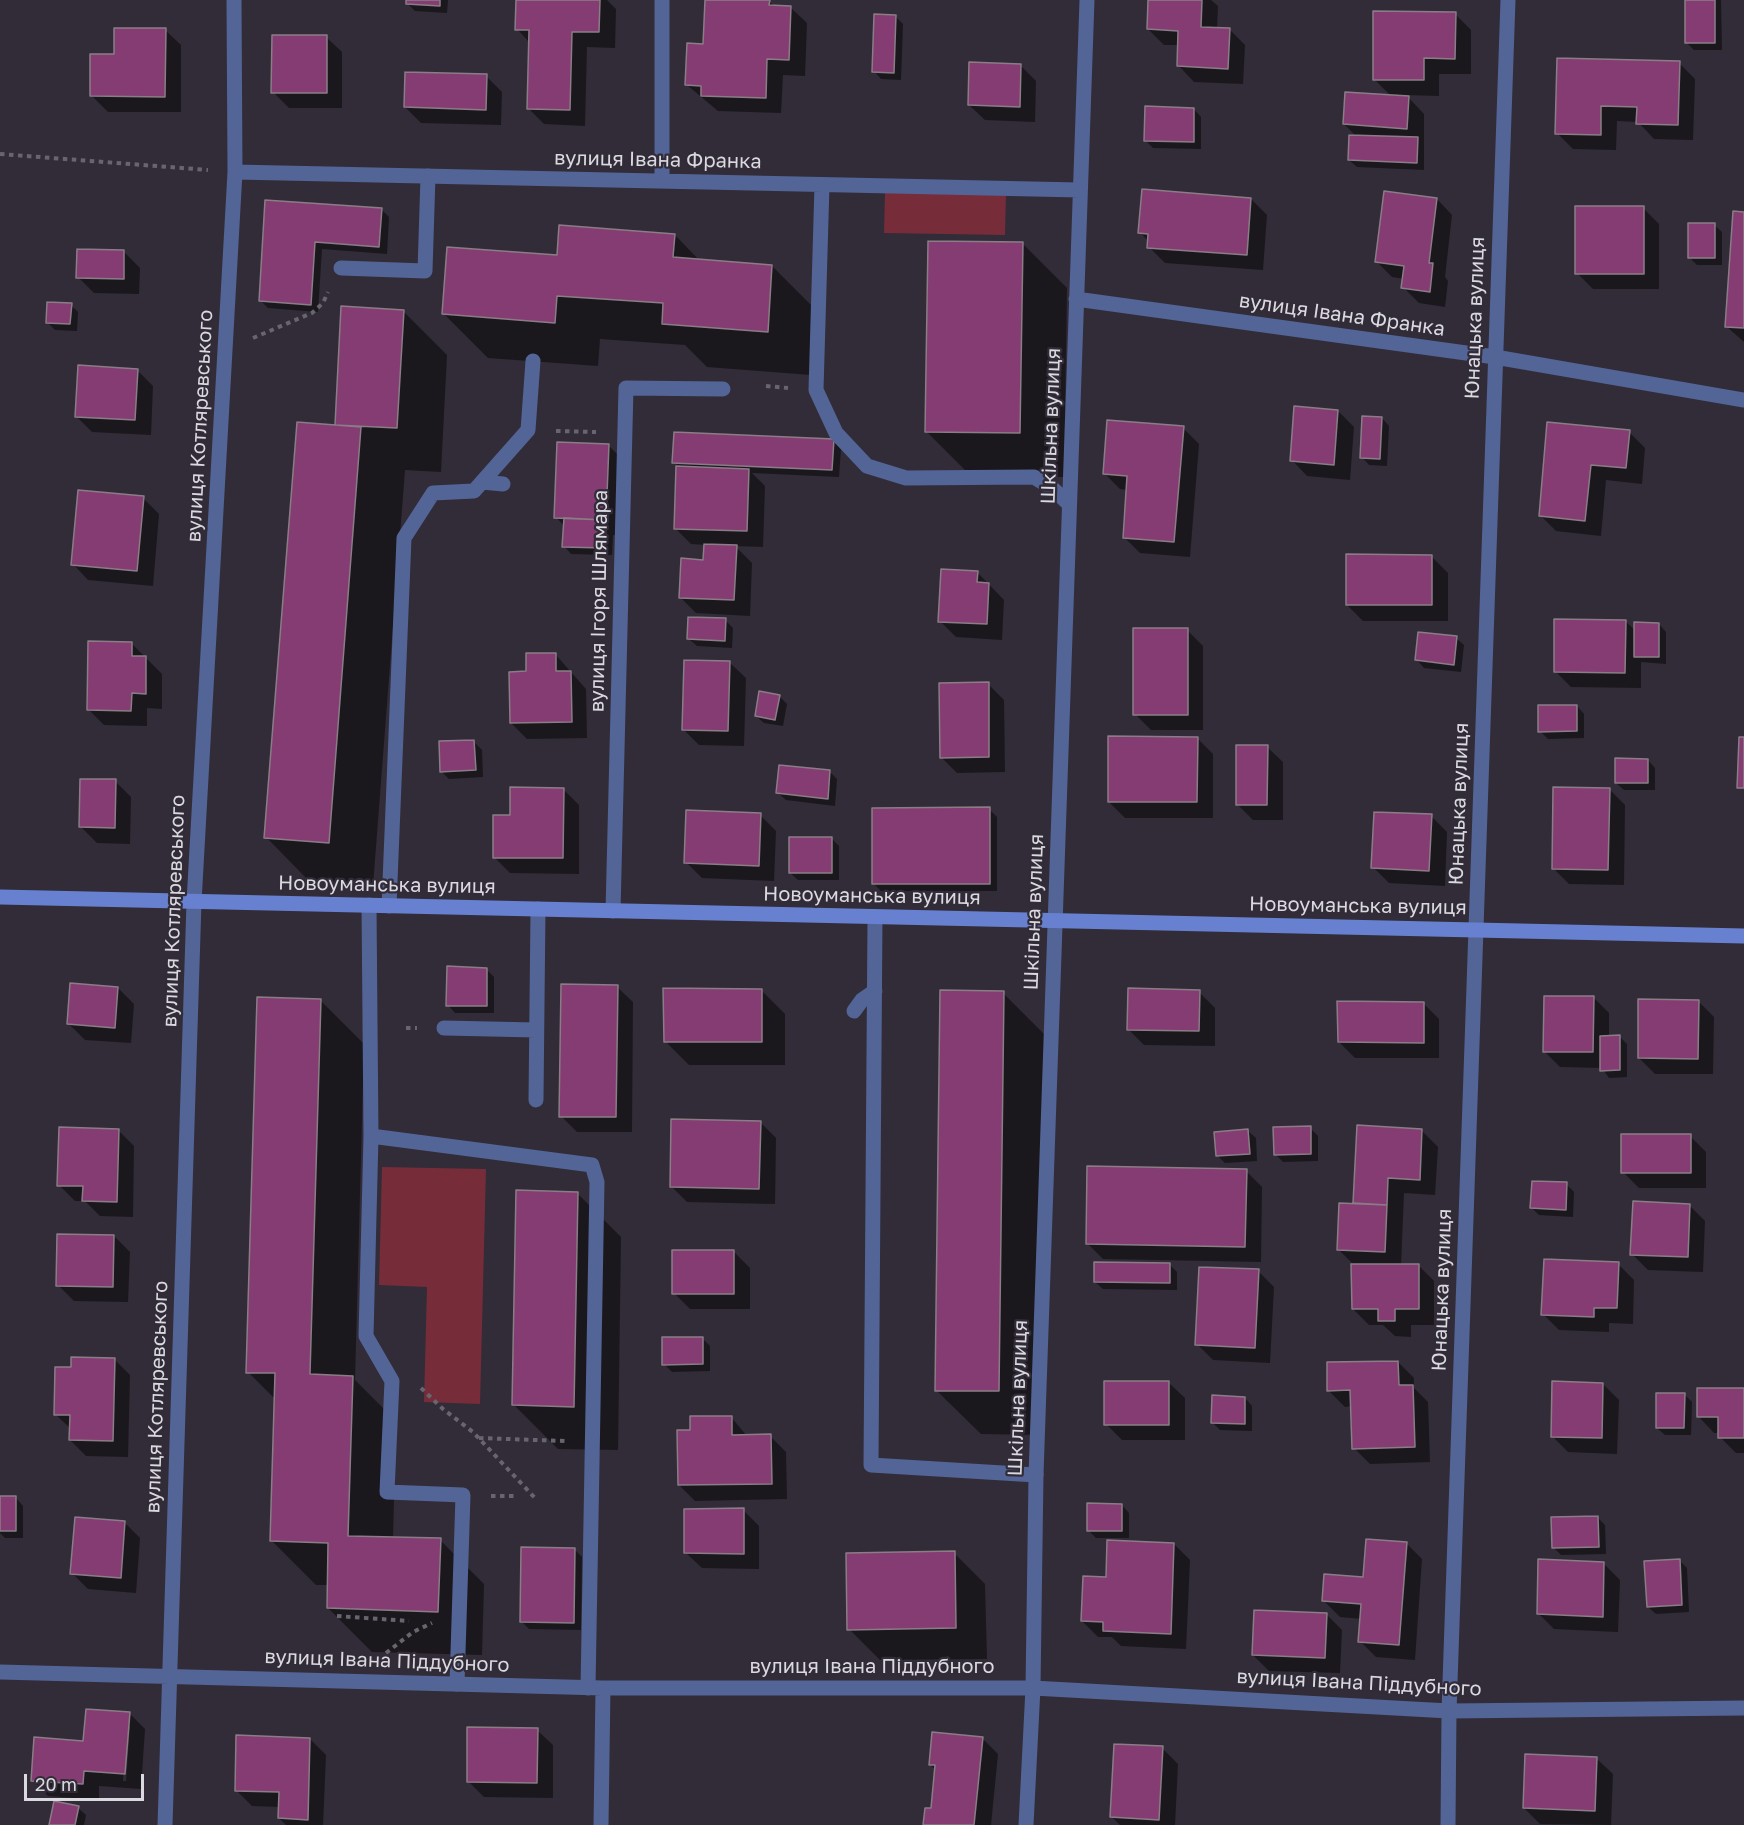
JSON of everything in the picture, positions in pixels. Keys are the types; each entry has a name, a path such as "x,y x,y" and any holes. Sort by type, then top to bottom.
{"street":[{"name":"вулиця Котляревського","path":"165,1825 194,902 236,172 234,0"},
{"path":"662,0 662,181"},
{"name":"Шкільна вулиця","path":"1026,1825 1033,1688 1036,1475 1087,0"},
{"name":"Юнацька вулиця","path":"1448,1825 1449,1711 1508,0"},
{"name":"вулиця Івана Франка","path":"236,172 1080,190"},
{"path":"341,268 424,271 428,176"},
{"path":"822,185 816,390 836,433 867,465 906,478 1034,477 1052,488 1069,504"},
{"name":"вулиця Івана Франка","path":"1076,299 1495,357 1744,400"},
{"path":"389,906 404,538 433,493 474,491 528,430 533,361"},
{"name":"вулиця Ігоря Шлямара","path":"613,911 626,388 723,389"},
{"path":"482,482 503,484"},
{"name":"Новоуманська вулиця","path":"0,897 1744,936"},
{"path":"369,905 371,1136 366,1336 392,1381 387,1492 463,1495 457,1684"},
{"path":"536,1100 538,909"},
{"path":"875,917 871,1465 1036,1475"},
{"path":"854,1011 862,1000 875,991"},
{"path":"444,1028 536,1030"},
{"path":"371,1136 592,1165 597,1182 592,1440 595,1688 601,1825"},
{"name":"вулиця Івана Піддубного","path":"0,1672 595,1688 1033,1688 1449,1711 1744,1708"}],"path":[{"path":"0,154 236,172"},
{"path":"225,351 312,313 323,303 341,268"},
{"path":"528,430 624,433"},
{"path":"385,1370 417,1383 443,1409 479,1438 535,1498"},
{"path":"479,1438 539,1442 592,1440"},
{"path":"483,1496 514,1496"},
{"path":"337,1616 409,1620"},
{"path":"356,1681 394,1645 413,1632 436,1622"}],"shaded area":[{"path":"885,192 1006,193 1005,235 884,233"},
{"path":"382,1167 486,1169 480,1404 424,1402 427,1287 379,1285"}],"building":[{"path":"406,0 440,0 440,6 406,4"},
{"path":"516,0 600,0 599,32 572,32 570,110 527,109 529,30 515,30"},
{"path":"705,0 770,0 769,5 791,6 789,60 767,59 766,98 701,96 701,86 685,85 687,43 703,44"},
{"path":"1148,0 1202,0 1201,27 1230,28 1228,69 1177,66 1178,31 1147,29"},
{"path":"1685,0 1715,0 1715,43 1685,43"},
{"path":"1373,11 1456,12 1455,59 1424,58 1424,80 1373,80"},
{"path":"874,14 896,15 894,73 872,72"},
{"path":"114,28 166,28 165,97 90,96 90,54 114,54"},
{"path":"272,35 327,35 327,93 271,93"},
{"path":"1557,58 1680,61 1678,125 1636,124 1637,107 1601,106 1601,135 1555,134"},
{"path":"969,62 1021,64 1020,107 968,105"},
{"path":"405,72 487,74 486,110 404,107"},
{"path":"1345,92 1409,96 1407,129 1343,124"},
{"path":"1145,106 1194,108 1194,142 1144,141"},
{"path":"1349,135 1418,137 1417,163 1348,160"},
{"path":"1142,189 1251,198 1247,255 1147,248 1148,234 1138,233"},
{"path":"1384,191 1437,198 1429,263 1433,263 1430,292 1401,288 1404,266 1375,262"},
{"path":"265,200 382,208 379,247 315,242 311,305 259,301"},
{"path":"1575,206 1644,206 1644,274 1575,274"},
{"path":"1733,211 1744,212 1744,328 1725,327"},
{"path":"1688,223 1715,223 1715,258 1688,258"},
{"path":"559,225 675,234 673,257 772,265 768,332 662,324 663,303 557,296 555,323 442,314 447,247 557,255"},
{"path":"928,241 1023,242 1020,433 925,432"},
{"path":"77,249 124,250 124,279 76,278"},
{"path":"47,302 72,303 70,324 46,323"},
{"path":"341,306 404,310 397,428 335,425"},
{"path":"78,365 138,369 135,420 75,417"},
{"path":"1294,406 1338,410 1334,465 1290,461"},
{"path":"1362,416 1382,417 1380,459 1360,458"},
{"path":"1107,420 1184,426 1174,542 1123,538 1127,476 1103,474"},
{"path":"297,422 361,427 329,843 264,838"},
{"path":"1547,422 1630,430 1626,468 1591,465 1585,521 1539,516"},
{"path":"674,432 834,439 832,470 672,463"},
{"path":"557,442 609,444 606,520 554,518"},
{"path":"676,466 749,469 747,531 674,529"},
{"path":"78,490 144,496 137,571 71,565"},
{"path":"564,518 606,520 605,548 562,547"},
{"path":"704,544 737,545 734,600 679,598 681,558 703,560"},
{"path":"1346,554 1432,555 1432,605 1346,605"},
{"path":"941,569 978,571 977,582 989,583 987,624 938,622"},
{"path":"688,617 726,618 725,641 687,639"},
{"path":"1554,619 1626,620 1625,673 1554,672"},
{"path":"1634,622 1659,623 1659,657 1634,657"},
{"path":"1133,628 1188,628 1188,715 1133,715"},
{"path":"1418,632 1457,636 1454,665 1415,660"},
{"path":"88,641 132,642 132,656 146,656 146,694 132,693 131,711 87,710"},
{"path":"526,653 556,653 556,671 571,671 572,722 510,723 509,672 526,671"},
{"path":"684,660 730,661 728,731 682,730"},
{"path":"989,682 989,757 940,758 939,683"},
{"path":"759,691 780,695 775,720 755,716"},
{"path":"1538,705 1577,705 1577,731 1538,732"},
{"path":"1108,736 1198,737 1197,802 1108,802"},
{"path":"1739,737 1744,737 1744,788 1737,788"},
{"path":"474,740 476,770 440,772 439,741"},
{"path":"1236,745 1268,745 1267,805 1236,805"},
{"path":"1615,758 1648,759 1648,783 1615,783"},
{"path":"779,765 830,770 828,799 776,793"},
{"path":"80,779 116,779 115,828 79,827"},
{"path":"510,787 564,788 563,858 493,858 493,815 510,815"},
{"path":"1553,787 1610,788 1608,870 1552,869"},
{"path":"990,807 990,884 872,884 872,808"},
{"path":"686,810 761,813 759,866 684,863"},
{"path":"1374,812 1432,814 1429,871 1371,868"},
{"path":"789,837 832,837 832,873 789,873"},
{"path":"447,966 487,968 487,1006 446,1006"},
{"path":"70,983 118,987 115,1028 67,1024"},
{"path":"561,984 618,985 616,1117 559,1117"},
{"path":"663,988 762,989 762,1042 664,1042"},
{"path":"1128,988 1200,990 1199,1031 1127,1030"},
{"path":"940,990 1004,991 999,1391 935,1391"},
{"path":"1544,996 1594,996 1593,1052 1543,1052"},
{"path":"257,997 321,999 310,1374 353,1376 348,1536 441,1538 438,1612 327,1608 328,1543 270,1541 275,1373 246,1373"},
{"path":"1638,999 1699,1000 1698,1059 1638,1058"},
{"path":"1337,1001 1424,1002 1424,1043 1338,1042"},
{"path":"1620,1035 1620,1070 1600,1071 1600,1036"},
{"path":"671,1119 761,1121 759,1189 670,1187"},
{"path":"1357,1125 1422,1129 1420,1180 1388,1178 1387,1205 1353,1203"},
{"path":"1311,1126 1311,1154 1274,1155 1273,1127"},
{"path":"59,1127 119,1129 117,1202 82,1201 83,1186 57,1186"},
{"path":"1248,1129 1250,1154 1216,1156 1214,1132"},
{"path":"1621,1134 1691,1134 1691,1173 1621,1173"},
{"path":"1087,1166 1247,1169 1245,1247 1086,1244"},
{"path":"1532,1181 1567,1182 1566,1210 1530,1208"},
{"path":"516,1190 578,1192 574,1407 512,1405"},
{"path":"1633,1201 1690,1204 1688,1257 1630,1255"},
{"path":"1339,1203 1387,1205 1385,1252 1337,1250"},
{"path":"57,1234 114,1235 113,1287 56,1286"},
{"path":"672,1250 734,1250 734,1294 672,1294"},
{"path":"1544,1259 1619,1262 1617,1308 1594,1308 1594,1317 1541,1315"},
{"path":"1094,1262 1170,1263 1170,1283 1094,1282"},
{"path":"1351,1264 1419,1264 1419,1309 1395,1309 1395,1321 1378,1321 1378,1309 1352,1309"},
{"path":"1199,1267 1259,1269 1255,1348 1195,1345"},
{"path":"662,1337 703,1337 703,1364 662,1365"},
{"path":"71,1357 115,1358 113,1441 69,1440 70,1415 54,1415 55,1367 71,1367"},
{"path":"1398,1361 1399,1385 1413,1385 1415,1447 1352,1449 1350,1390 1327,1391 1327,1362"},
{"path":"1104,1381 1169,1381 1169,1425 1104,1425"},
{"path":"1552,1381 1603,1383 1602,1438 1551,1437"},
{"path":"1697,1388 1744,1388 1744,1438 1718,1438 1718,1417 1697,1417"},
{"path":"1656,1393 1685,1393 1684,1428 1656,1428"},
{"path":"1212,1395 1245,1397 1245,1424 1211,1423"},
{"path":"690,1416 732,1416 732,1435 771,1434 772,1484 678,1485 677,1430 690,1430"},
{"path":"0,1496 16,1496 16,1531 0,1531"},
{"path":"1087,1503 1122,1504 1122,1531 1087,1531"},
{"path":"744,1508 744,1554 684,1553 684,1509"},
{"path":"1598,1516 1599,1547 1552,1548 1551,1517"},
{"path":"75,1517 125,1521 121,1578 70,1574"},
{"path":"1366,1539 1407,1542 1399,1645 1358,1642 1361,1604 1322,1601 1324,1574 1363,1577"},
{"path":"1107,1540 1174,1543 1171,1634 1103,1631 1103,1622 1081,1621 1083,1576 1106,1577"},
{"path":"521,1547 575,1548 574,1623 520,1622"},
{"path":"955,1551 956,1628 847,1630 846,1553"},
{"path":"1538,1559 1604,1562 1603,1617 1537,1614"},
{"path":"1680,1559 1682,1605 1647,1607 1644,1561"},
{"path":"1254,1610 1327,1613 1325,1658 1252,1655"},
{"path":"86,1709 130,1712 125,1774 84,1771 83,1784 31,1781 34,1737 83,1741"},
{"path":"467,1727 538,1728 537,1783 467,1782"},
{"path":"932,1732 983,1737 974,1825 923,1825 925,1808 931,1808 935,1765 929,1765"},
{"path":"236,1735 310,1738 308,1820 278,1818 279,1792 235,1791"},
{"path":"1114,1744 1163,1746 1159,1820 1110,1817"},
{"path":"1525,1754 1597,1757 1595,1811 1523,1808"},
{"path":"54,1801 79,1806 75,1825 49,1825"}]}
